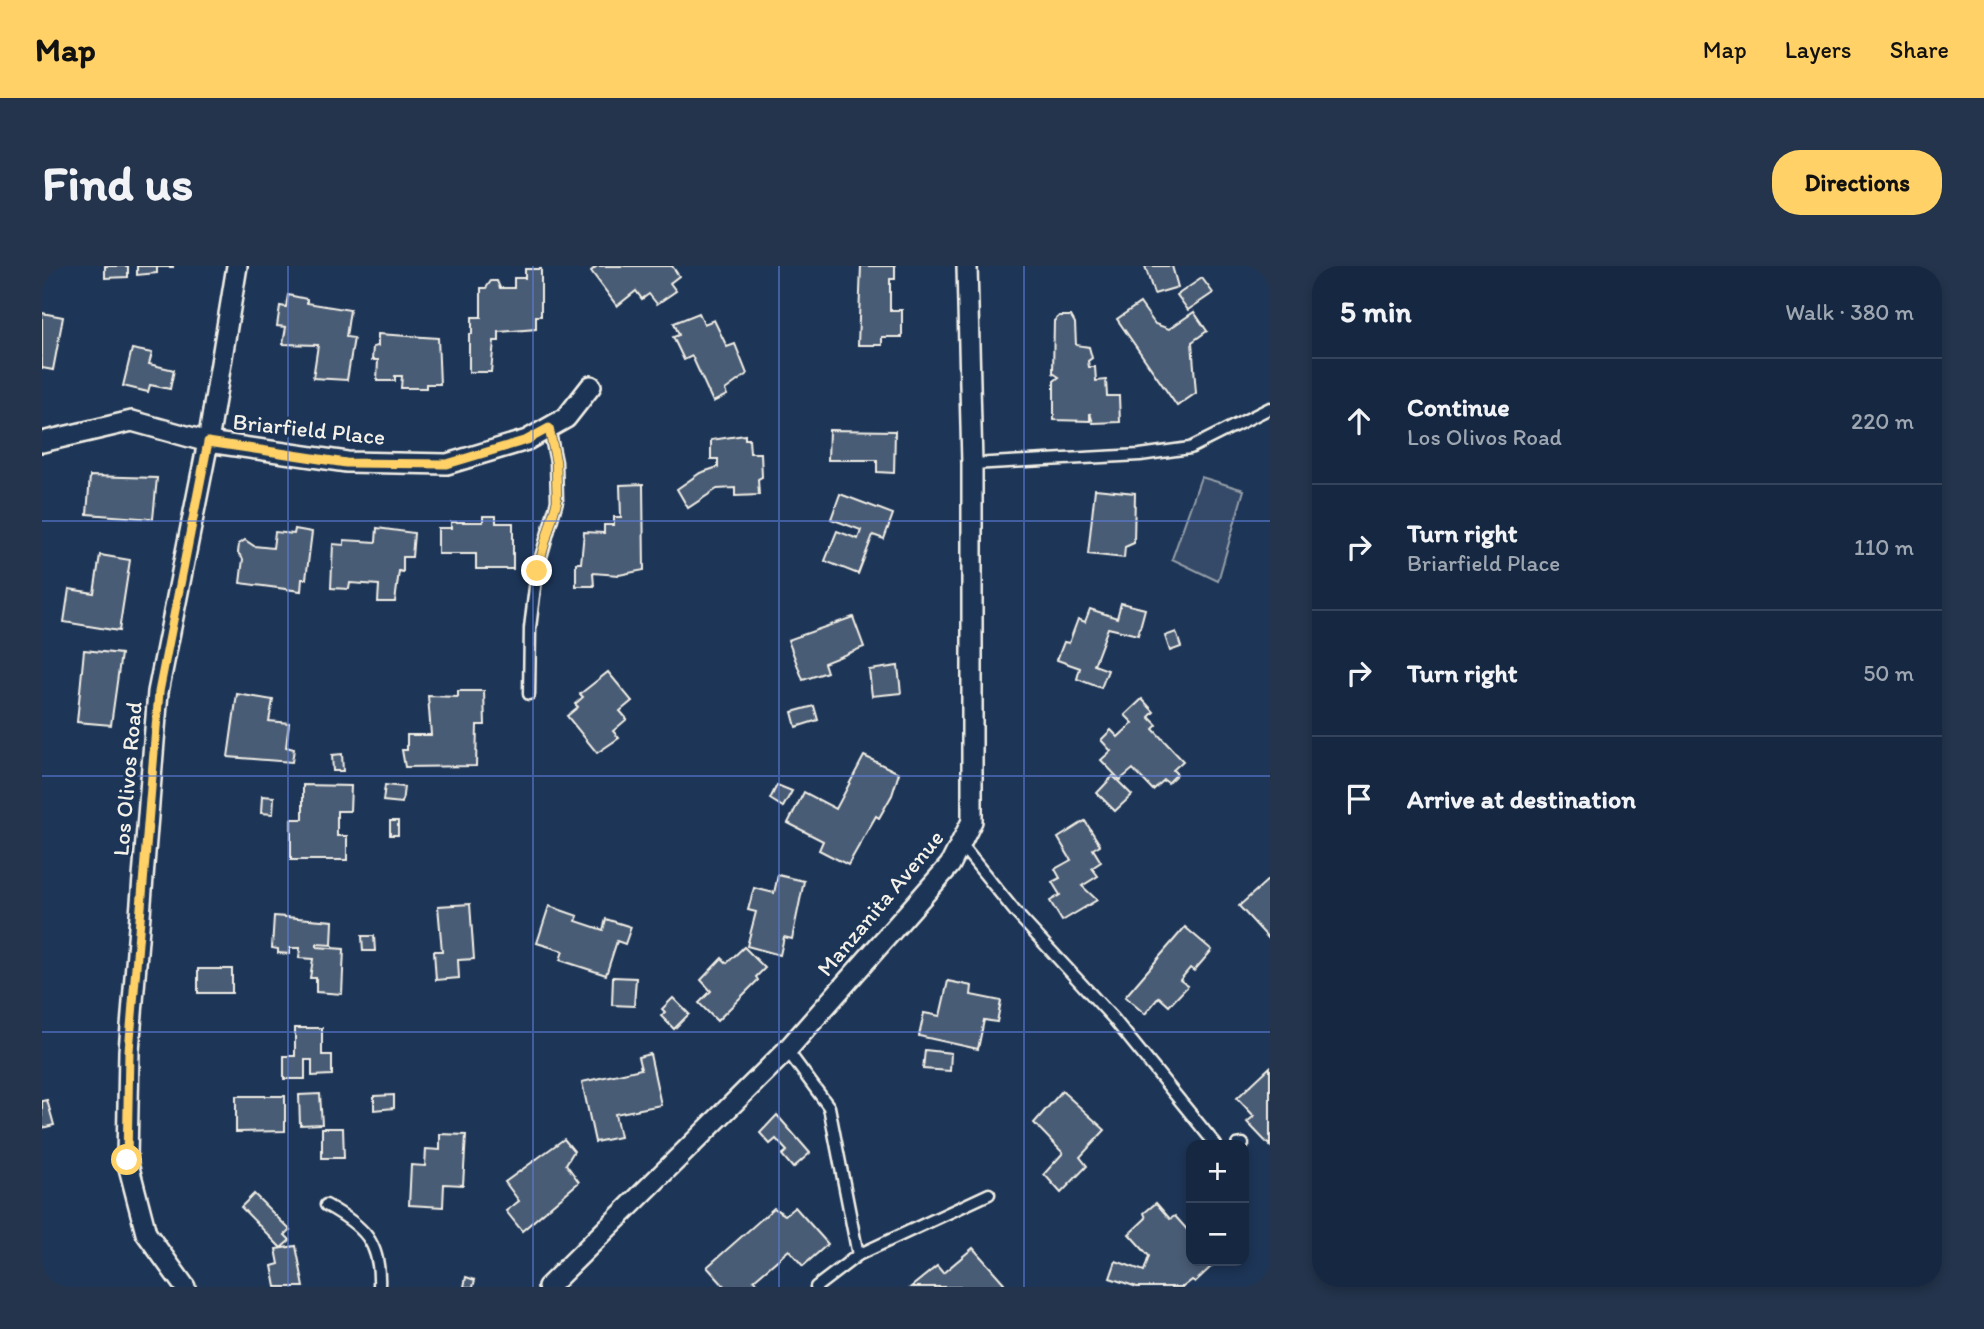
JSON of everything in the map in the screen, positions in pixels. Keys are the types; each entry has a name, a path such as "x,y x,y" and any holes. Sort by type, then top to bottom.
{"street":[{"name":"Los Olivos Road","path":"185,1287 146,1233 127,1160 129,1051 159,692 208,442 237,266"},
{"name":"Manzanita Avenue","path":"548,1287 788,1050 950,865 962,846 972,821 975,748 967,266"},
{"name":"Briarfield Place","path":"42,442 132,421 208,442 346,463 447,464 527,440 566,418 591,386"}],"lane":[{"path":"972,464 1140,455 1190,448 1270,408"},
{"path":"529,694 530,628 537,571 557,501 556,462 549,428"},
{"path":"962,846 1017,914 1113,1018 1212,1140"},
{"path":"788,1050 829,1107 859,1255"},
{"path":"816,1287 859,1255 989,1194"},
{"path":"326,1205 353,1220 372,1242 379,1261 379,1287"}],"shaded area":[{"path":"1201,477 1244,490 1218,581 1172,559"}],"building":[{"path":"105,266 128,266 128,277 105,278"},
{"path":"137,266 173,267 157,267 157,273 137,275"},
{"path":"597,266 672,266 679,276 670,283 676,291 657,304 649,294 642,299 636,291 617,306 591,271"},
{"path":"861,266 895,266 895,279 890,279 890,310 902,310 902,337 882,337 882,345 858,345"},
{"path":"1145,266 1172,266 1178,287 1154,294"},
{"path":"525,269 541,269 541,316 536,316 536,329 499,332 499,341 494,341 491,372 469,372 469,334 472,334 472,317 481,317 481,288 486,288 491,281 497,281 500,288 514,288 514,278 525,278"},
{"path":"1202,278 1213,293 1188,310 1177,295"},
{"path":"288,295 307,299 307,303 350,310 346,337 354,338 347,380 313,378 318,345 283,344 286,327 277,326 280,306 286,307"},
{"path":"1140,303 1155,324 1169,329 1194,312 1207,331 1192,342 1196,393 1177,406 1117,319"},
{"path":"42,313 63,317 53,370 42,368"},
{"path":"699,313 704,324 714,320 727,347 735,344 747,374 725,390 727,395 713,402 692,356 684,360 673,337 679,335 674,323"},
{"path":"1059,316 1071,316 1075,323 1076,345 1089,347 1092,358 1088,361 1089,367 1095,367 1096,381 1106,380 1107,396 1119,396 1120,422 1093,423 1090,413 1090,421 1054,420 1054,381 1059,377 1053,373 1054,321"},
{"path":"378,334 438,338 440,384 426,384 426,388 401,388 402,376 395,376 395,381 377,381 378,360 372,360 373,347 378,346"},
{"path":"132,349 152,353 149,364 174,370 170,389 150,385 148,392 123,386"},
{"path":"829,430 895,431 894,473 877,472 877,460 828,460"},
{"path":"745,435 745,439 749,439 750,453 761,453 762,477 758,479 759,495 735,496 735,488 717,489 688,508 677,489 700,473 718,467 718,459 711,459 711,440"},
{"path":"90,476 157,478 153,519 87,514"},
{"path":"643,484 644,570 619,575 593,573 594,586 576,586 576,563 581,563 584,532 604,533 604,525 614,525 614,517 621,517 620,485"},
{"path":"1095,489 1135,493 1134,543 1125,547 1124,558 1088,554"},
{"path":"840,494 893,514 884,539 873,535 858,574 825,561 837,531 858,539 861,530 831,519"},
{"path":"483,516 496,516 496,523 513,523 513,569 476,569 476,554 438,554 438,528 451,528 451,522 483,522"},
{"path":"377,528 414,533 412,557 403,557 403,572 399,571 395,602 378,602 379,585 350,583 349,589 331,588 333,544 344,545 344,540 376,542"},
{"path":"295,529 312,532 306,579 302,579 301,591 240,583 243,559 238,553 239,544 245,540 254,546 273,548 275,532 294,534"},
{"path":"100,555 130,560 119,631 64,622 69,589 94,593"},
{"path":"1121,603 1145,609 1138,635 1108,628 1094,665 1108,670 1101,688 1077,679 1080,668 1057,660 1064,642 1069,643 1078,619 1085,622 1090,609 1117,618"},
{"path":"853,617 864,647 824,663 827,672 803,680 788,640"},
{"path":"1176,632 1181,647 1170,651 1165,636"},
{"path":"84,650 121,654 111,725 77,722"},
{"path":"898,666 901,693 872,696 869,670"},
{"path":"608,672 632,701 620,711 627,719 613,731 619,738 597,753 567,716 578,707 575,704 583,697 580,694"},
{"path":"458,691 484,691 485,725 477,725 476,766 405,767 402,750 407,750 407,735 431,735 428,696 458,697"},
{"path":"237,694 273,700 269,721 289,723 286,747 294,749 292,762 228,757"},
{"path":"1142,699 1154,712 1149,717 1157,725 1153,729 1183,761 1173,770 1177,774 1168,783 1164,780 1153,790 1133,769 1120,780 1101,760 1111,751 1101,740 1111,730 1118,737 1133,723 1125,715"},
{"path":"814,706 818,720 796,727 792,712"},
{"path":"342,754 343,771 333,771 332,755"},
{"path":"864,756 899,773 892,795 879,818 876,816 848,865 819,850 823,841 788,823 804,792 836,809"},
{"path":"1113,776 1132,795 1115,811 1097,793"},
{"path":"303,785 351,786 350,811 337,811 337,836 347,836 347,860 291,860 291,819 303,819"},
{"path":"385,785 404,787 402,803 383,801"},
{"path":"777,785 792,791 783,807 770,799"},
{"path":"262,796 274,797 273,814 261,813"},
{"path":"390,821 398,821 398,835 390,835"},
{"path":"1085,821 1100,845 1093,849 1101,862 1092,868 1098,876 1082,886 1097,900 1062,921 1050,901 1060,895 1052,882 1060,878 1055,869 1071,860 1058,838"},
{"path":"778,875 804,881 792,939 784,937 780,955 747,946 756,912 748,910 754,888 774,893"},
{"path":"1270,878 1270,940 1239,906"},
{"path":"470,904 474,959 458,960 459,978 436,980 434,951 442,951 438,906"},
{"path":"549,906 578,916 576,921 603,930 606,919 631,927 625,944 617,941 606,975 560,960 563,951 537,943"},
{"path":"274,916 333,921 332,945 317,944 317,947 344,949 342,994 316,992 316,978 310,978 313,959 299,958 300,948 290,948 290,954 278,953 278,949 272,948"},
{"path":"1185,927 1212,950 1194,971 1190,968 1180,980 1188,986 1169,1006 1159,997 1145,1014 1125,997"},
{"path":"362,936 374,936 375,951 363,951"},
{"path":"744,947 765,968 756,977 758,980 717,1021 699,1003 711,991 701,980 722,958 727,963"},
{"path":"198,969 232,969 232,993 198,993"},
{"path":"613,977 636,978 634,1006 612,1005"},
{"path":"948,981 972,986 971,995 1001,1001 997,1022 984,1020 978,1049 919,1036 924,1013 940,1016"},
{"path":"673,998 689,1014 674,1029 661,1016 665,1012 662,1009"},
{"path":"295,1028 322,1028 322,1055 332,1055 332,1075 312,1076 312,1060 305,1060 305,1079 284,1079 284,1056 295,1056"},
{"path":"925,1050 951,1053 950,1071 923,1069"},
{"path":"650,1054 661,1105 615,1114 620,1137 595,1142 582,1082 641,1069 638,1057"},
{"path":"1270,1067 1270,1146 1247,1122 1254,1116 1237,1098"},
{"path":"1062,1091 1105,1130 1080,1157 1087,1166 1061,1193 1044,1174 1063,1153 1034,1123"},
{"path":"320,1094 322,1124 300,1125 299,1095"},
{"path":"394,1095 394,1108 374,1110 374,1096"},
{"path":"236,1096 285,1096 285,1131 236,1132"},
{"path":"47,1100 54,1125 42,1128 42,1101"},
{"path":"777,1115 810,1153 793,1168 782,1155 787,1151 776,1139 770,1144 760,1133"},
{"path":"322,1128 343,1128 344,1158 322,1158"},
{"path":"440,1134 466,1135 463,1185 444,1184 443,1207 409,1205 411,1165 425,1166 426,1149 440,1150"},
{"path":"564,1139 574,1151 566,1164 579,1182 522,1231 506,1211 519,1201 505,1182"},
{"path":"254,1194 290,1230 285,1235 290,1240 281,1248 241,1207"},
{"path":"1156,1203 1170,1219 1175,1216 1186,1228 1186,1266 1212,1266 1195,1282 1192,1280 1183,1287 1137,1287 1110,1278 1116,1261 1144,1271 1149,1256 1129,1234 1146,1218 1144,1213"},
{"path":"795,1207 828,1244 803,1266 789,1250 754,1280 761,1287 725,1287 707,1267 774,1208 785,1215"},
{"path":"296,1246 304,1287 276,1287 272,1266 279,1264 276,1249"},
{"path":"973,1248 1004,1283 1000,1287 911,1287 937,1266 943,1273"},
{"path":"466,1277 475,1280 473,1287 464,1287"}],"route":[{"path":"127,1160 129,1051 159,692 208,442 346,463 447,464 527,440 549,428 556,462 557,501 537,571"}]}
